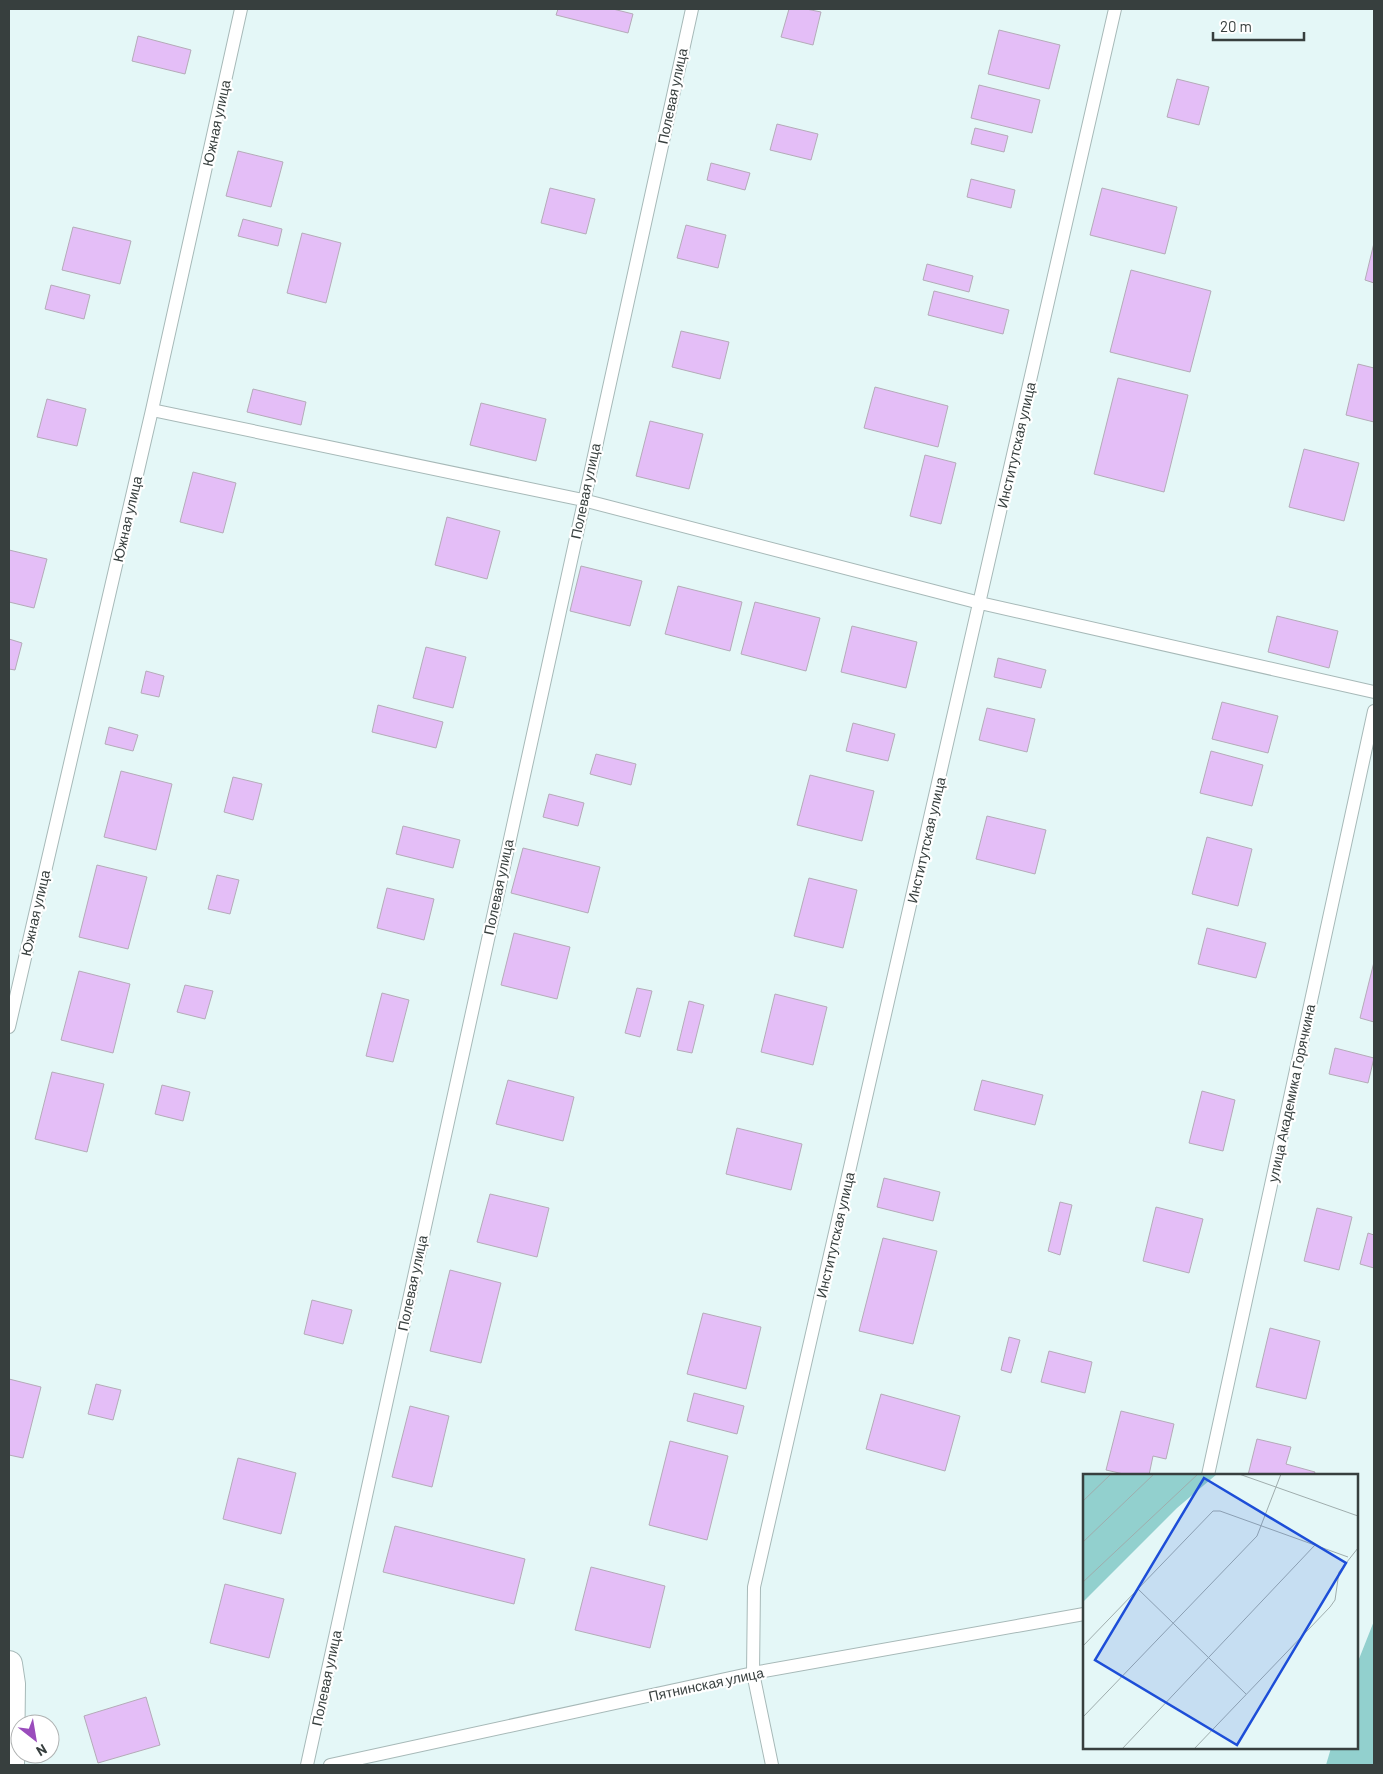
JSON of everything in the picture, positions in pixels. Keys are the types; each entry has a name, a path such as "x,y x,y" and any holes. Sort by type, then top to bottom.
{"street":[{"path":"9,1664 12,1684 11,1765"}],"lane":[{"name":"Южная улица","path":"9,1027 152,410 241,9"},
{"name":"Полевая улица","path":"307,1765 692,9"},
{"name":"Институтская улица","path":"772,1765 753,1674 754,1587 1115,9"},
{"path":"152,410 583,500 980,603 1374,692"},
{"name":"улица Академика Горячкина","path":"1208,1474 1374,711"},
{"name":"Пятнинская улица","path":"330,1765 753,1674 1083,1614"}],"shaded area":[{"path":"1374,1621 1374,1765 1326,1765 1331,1749 1358,1749 1358,1661"}],"building":[{"path":"558,9 613,9 633,14 628,33 556,15"},
{"path":"789,9 806,9 821,12 813,45 781,37"},
{"path":"999,30 1060,45 1049,89 988,74"},
{"path":"138,36 191,50 185,74 132,61"},
{"path":"1177,79 1209,87 1199,125 1167,117"},
{"path":"979,85 1040,100 1032,133 971,118"},
{"path":"777,124 818,134 811,160 770,150"},
{"path":"975,128 1008,136 1004,152 971,144"},
{"path":"238,151 283,162 271,207 226,196"},
{"path":"711,163 750,173 745,190 707,180"},
{"path":"971,179 1015,190 1011,208 967,197"},
{"path":"550,188 595,199 586,234 541,223"},
{"path":"1102,188 1177,207 1165,254 1090,235"},
{"path":"243,219 282,229 278,246 238,236"},
{"path":"686,225 726,235 718,268 677,258"},
{"path":"73,227 131,241 120,284 62,270"},
{"path":"302,233 341,243 326,303 287,293"},
{"path":"1374,243 1374,283 1365,280"},
{"path":"927,264 973,276 969,292 923,280"},
{"path":"1131,270 1211,291 1190,372 1110,352"},
{"path":"51,285 90,295 84,319 45,309"},
{"path":"934,291 1009,310 1003,334 928,315"},
{"path":"681,331 729,342 720,379 672,367"},
{"path":"1358,364 1374,368 1374,422 1346,415"},
{"path":"1118,378 1188,395 1164,492 1094,474"},
{"path":"875,387 948,406 938,447 864,428"},
{"path":"253,389 306,402 301,425 247,412"},
{"path":"47,399 86,409 77,446 37,437"},
{"path":"481,403 546,419 536,461 470,445"},
{"path":"650,421 703,434 689,489 636,476"},
{"path":"1304,449 1359,463 1344,521 1289,507"},
{"path":"925,455 956,463 941,524 910,516"},
{"path":"193,472 236,483 223,533 180,522"},
{"path":"447,517 500,531 487,579 435,565"},
{"path":"9,550 47,559 34,608 9,602"},
{"path":"581,566 642,581 630,626 570,611"},
{"path":"678,586 742,602 730,651 665,634"},
{"path":"755,602 820,618 806,671 741,654"},
{"path":"1277,616 1338,631 1329,668 1268,652"},
{"path":"852,626 917,642 906,688 841,672"},
{"path":"9,639 22,643 15,670 9,669"},
{"path":"426,647 466,657 453,708 413,698"},
{"path":"998,658 1046,670 1041,688 994,677"},
{"path":"146,671 164,676 159,697 141,693"},
{"path":"1222,702 1278,716 1268,753 1212,739"},
{"path":"378,705 443,722 436,748 372,732"},
{"path":"987,708 1035,719 1027,752 979,740"},
{"path":"853,723 895,734 888,761 846,751"},
{"path":"109,727 138,735 133,751 105,744"},
{"path":"1211,751 1263,765 1252,806 1200,793"},
{"path":"596,754 636,764 631,785 590,774"},
{"path":"121,771 172,784 156,850 104,837"},
{"path":"810,775 874,791 862,841 797,825"},
{"path":"233,777 262,784 253,820 224,812"},
{"path":"549,794 584,803 578,826 543,817"},
{"path":"987,816 1046,830 1035,874 976,859"},
{"path":"403,826 460,840 453,868 396,854"},
{"path":"1207,837 1252,849 1238,906 1192,894"},
{"path":"523,848 600,867 588,913 511,893"},
{"path":"97,865 147,877 128,949 79,937"},
{"path":"217,875 239,880 230,914 208,909"},
{"path":"809,878 857,890 843,948 794,936"},
{"path":"387,888 434,899 424,940 377,928"},
{"path":"1207,928 1266,943 1256,978 1198,964"},
{"path":"514,933 570,947 557,999 501,985"},
{"path":"1374,962 1374,1022 1360,1018"},
{"path":"79,971 130,984 113,1053 61,1040"},
{"path":"185,985 213,991 205,1019 177,1012"},
{"path":"637,988 652,991 640,1037 625,1033"},
{"path":"382,993 409,1000 393,1062 366,1056"},
{"path":"775,994 827,1007 813,1065 761,1052"},
{"path":"689,1001 704,1005 692,1053 677,1050"},
{"path":"1335,1048 1374,1058 1368,1083 1329,1074"},
{"path":"52,1072 104,1084 87,1152 35,1139"},
{"path":"508,1080 574,1097 563,1141 496,1124"},
{"path":"982,1080 1043,1095 1035,1125 974,1110"},
{"path":"162,1085 190,1092 183,1121 155,1114"},
{"path":"1202,1091 1235,1100 1223,1151 1189,1143"},
{"path":"737,1128 802,1144 791,1190 726,1174"},
{"path":"884,1178 940,1192 933,1221 877,1207"},
{"path":"490,1194 549,1208 537,1257 477,1242"},
{"path":"1060,1202 1072,1205 1060,1255 1048,1251"},
{"path":"1156,1207 1203,1219 1189,1273 1143,1261"},
{"path":"1317,1208 1352,1217 1339,1270 1304,1261"},
{"path":"1368,1233 1374,1235 1374,1268 1360,1264"},
{"path":"883,1238 937,1251 913,1344 859,1331"},
{"path":"450,1270 501,1283 481,1363 430,1351"},
{"path":"312,1300 352,1310 343,1344 304,1334"},
{"path":"703,1313 761,1327 746,1389 687,1374"},
{"path":"1270,1328 1320,1341 1306,1399 1256,1387"},
{"path":"1009,1337 1020,1340 1011,1373 1001,1370"},
{"path":"1049,1351 1092,1362 1085,1393 1041,1382"},
{"path":"9,1379 41,1387 23,1458 9,1455"},
{"path":"96,1384 121,1390 113,1420 88,1414"},
{"path":"694,1393 744,1406 737,1434 687,1421"},
{"path":"881,1394 960,1416 945,1471 866,1449"},
{"path":"410,1406 449,1416 432,1487 392,1477"},
{"path":"1121,1411 1174,1424 1166,1459 1153,1456 1149,1474 1124,1474 1106,1470"},
{"path":"1257,1439 1291,1447 1286,1464 1315,1472 1314,1474 1248,1474"},
{"path":"670,1441 728,1456 707,1540 649,1525"},
{"path":"238,1458 296,1473 281,1534 223,1519"},
{"path":"395,1526 525,1559 514,1604 383,1572"},
{"path":"591,1567 665,1586 650,1648 575,1630"},
{"path":"225,1584 284,1599 269,1658 210,1643"},
{"path":"146,1697 160,1745 98,1763 84,1716"}]}
